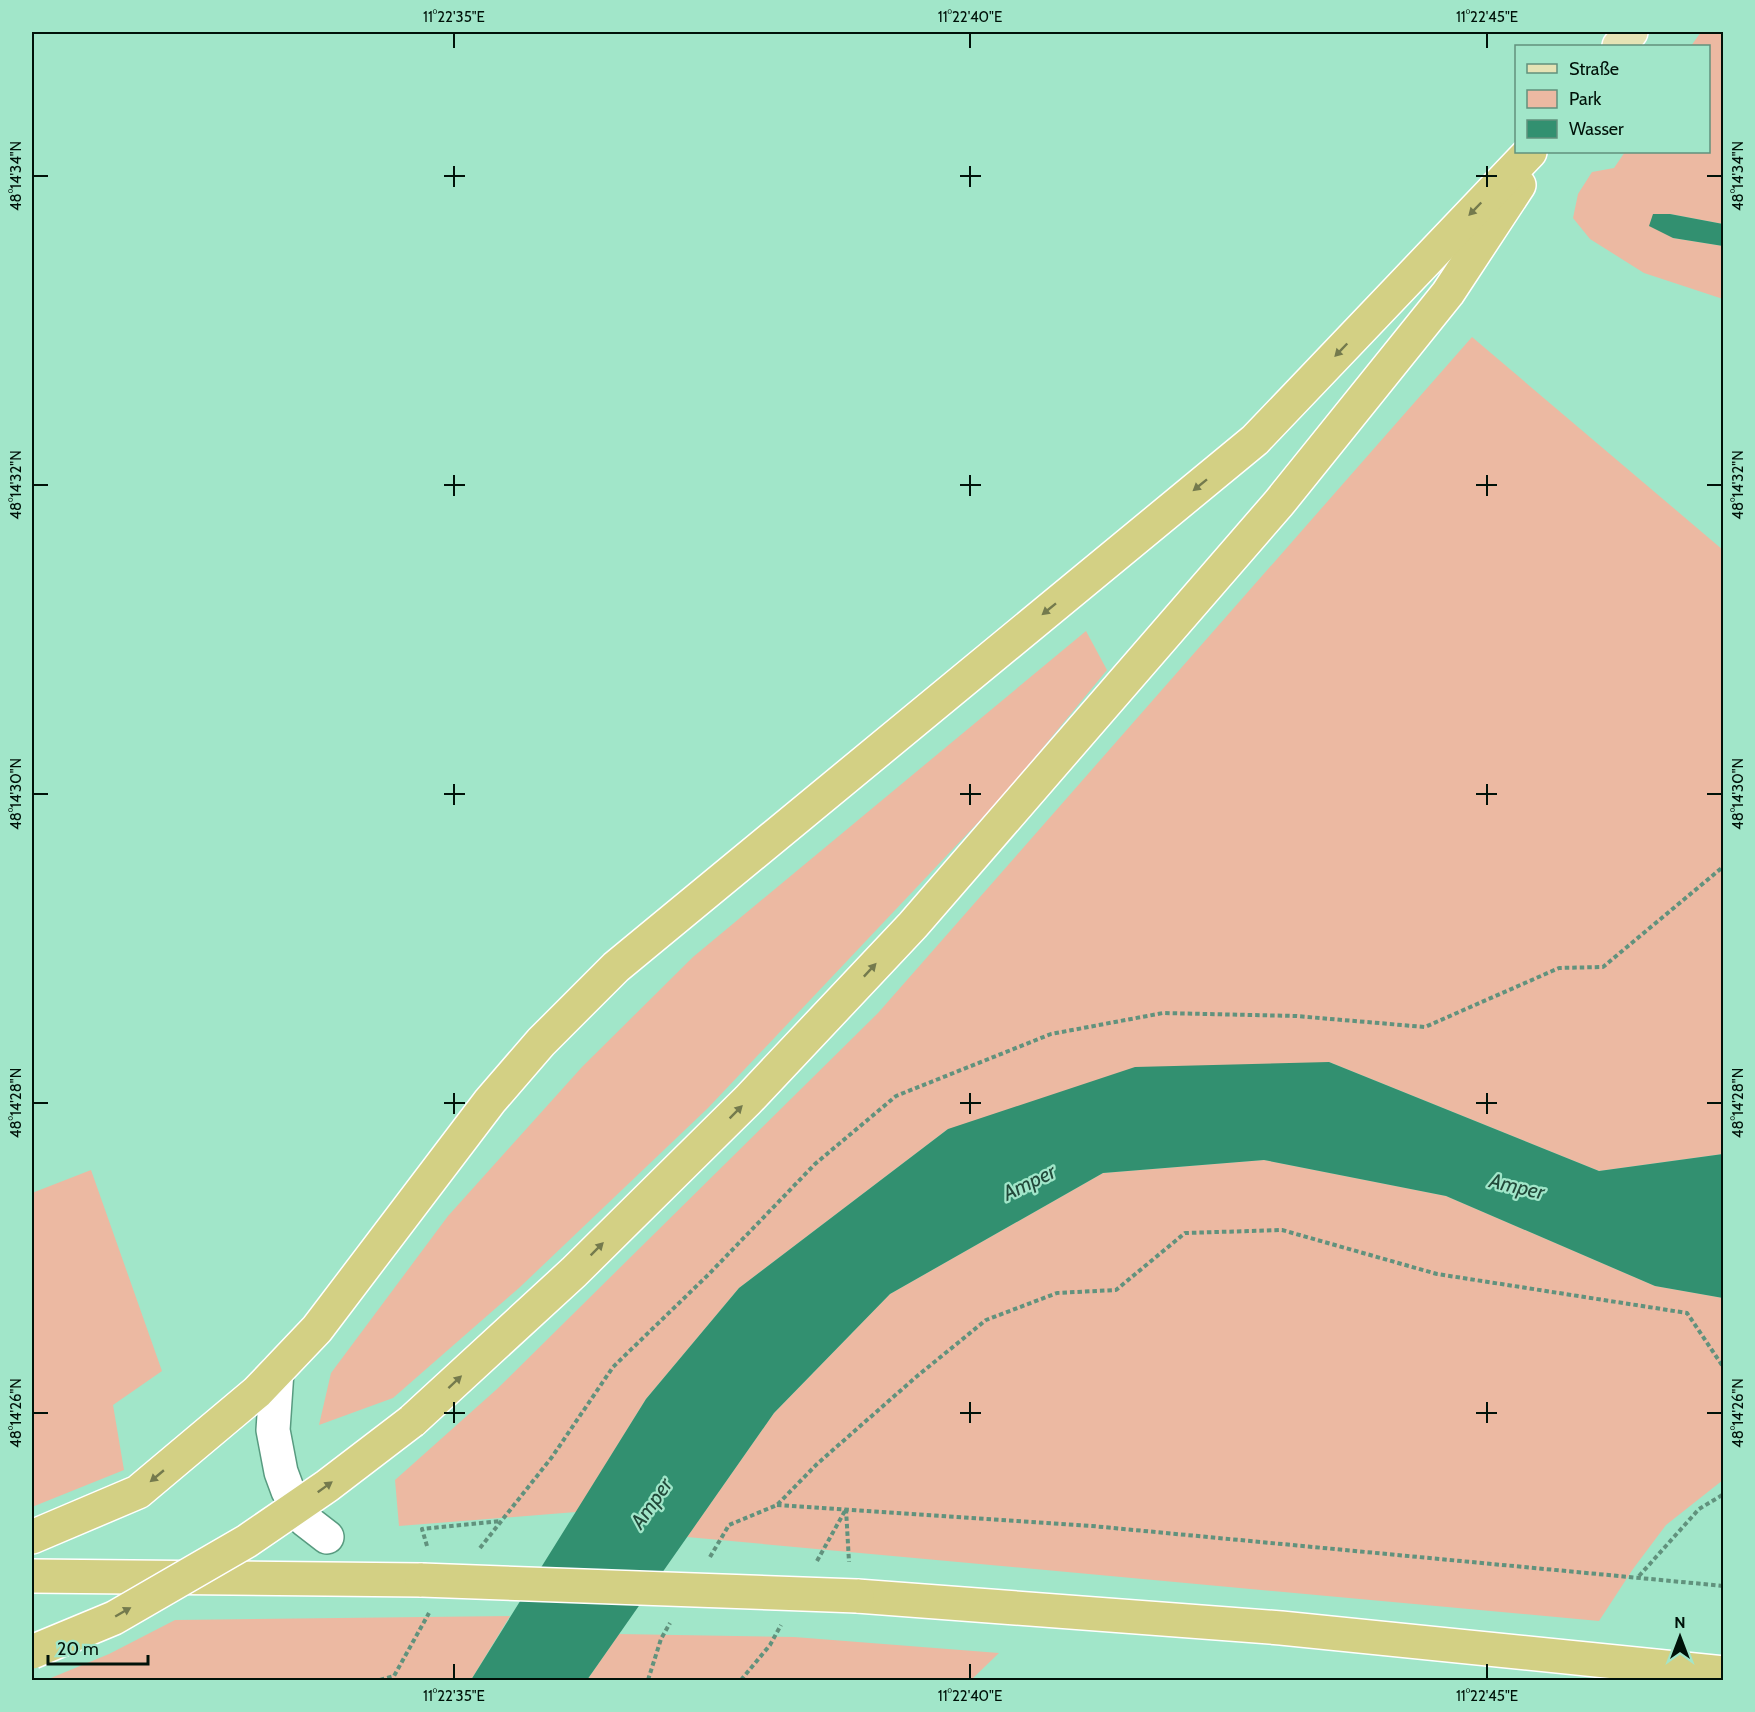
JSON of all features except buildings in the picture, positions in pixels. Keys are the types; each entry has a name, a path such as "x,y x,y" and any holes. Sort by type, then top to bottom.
{"highway":[{"path":"32,1537 138,1492 257,1392 317,1329 490,1101 541,1042 616,967 1255,440 1529,153"},
{"path":"32,1652 114,1618 247,1541 327,1486 412,1421 574,1272 748,1100 913,925 1279,503 1448,293 1540,153"},
{"path":"32,1576 422,1580 857,1596 1281,1628 1724,1673"}],"main road":[{"path":"1620,45 1631,32"}],"lane":[{"path":"277,1371 273,1430 281,1472 288,1491 305,1520 327,1537"}],"path":[{"path":"473,1557 552,1457 613,1367 709,1274 815,1164 896,1096 1051,1034 1163,1013 1296,1016 1425,1027 1558,968 1603,967 1724,866"},
{"path":"1724,1368 1687,1313 1437,1274 1282,1230 1185,1233 1116,1290 1057,1293 986,1320 916,1377 817,1464 777,1505 1092,1526 1638,1576 1724,1586"},
{"path":"1638,1576 1699,1509 1724,1494"},
{"path":"846,1509 849,1563"},
{"path":"427,1546 422,1529 502,1521"},
{"path":"380,1680 394,1676 430,1612"}],"green space":[{"path":"1701,32 1723,32 1723,224 1670,214 1654,214 1673,238 1723,246 1723,299 1644,273 1590,239 1573,218 1578,194 1592,172 1614,168 1624,153 1710,153 1710,45 1692,45"},
{"path":"1472,337 1723,550 1723,1154 1599,1171 1329,1062 948,1129 739,1288 646,1399 576,1512 399,1526 395,1480 497,1389 878,1013"},
{"path":"1086,631 1107,670 1003,796 708,1108 519,1288 393,1398 319,1425 331,1373 448,1216 582,1067 693,957"},
{"path":"1264,1160 1446,1196 1655,1286 1723,1298 1723,1480 1666,1525 1633,1569 1599,1621 687,1537 774,1413 890,1294 1103,1173"},
{"path":"91,1170 162,1371 113,1405 124,1470 32,1507 32,1193"},
{"path":"510,1616 471,1680 46,1680 109,1654 175,1620"},
{"path":"619,1634 794,1637 999,1653 971,1680 587,1680"}],"water":[{"path":"1653,214 1670,214 1723,224 1723,246 1673,238 1649,226"},
{"name":"Amper","path":"1329,1062 1599,1171 1723,1154 1723,1298 1655,1286 1446,1196 1264,1160 1103,1173 890,1294 774,1413 587,1680 471,1680 646,1399 739,1288 948,1129 1135,1067"}]}
